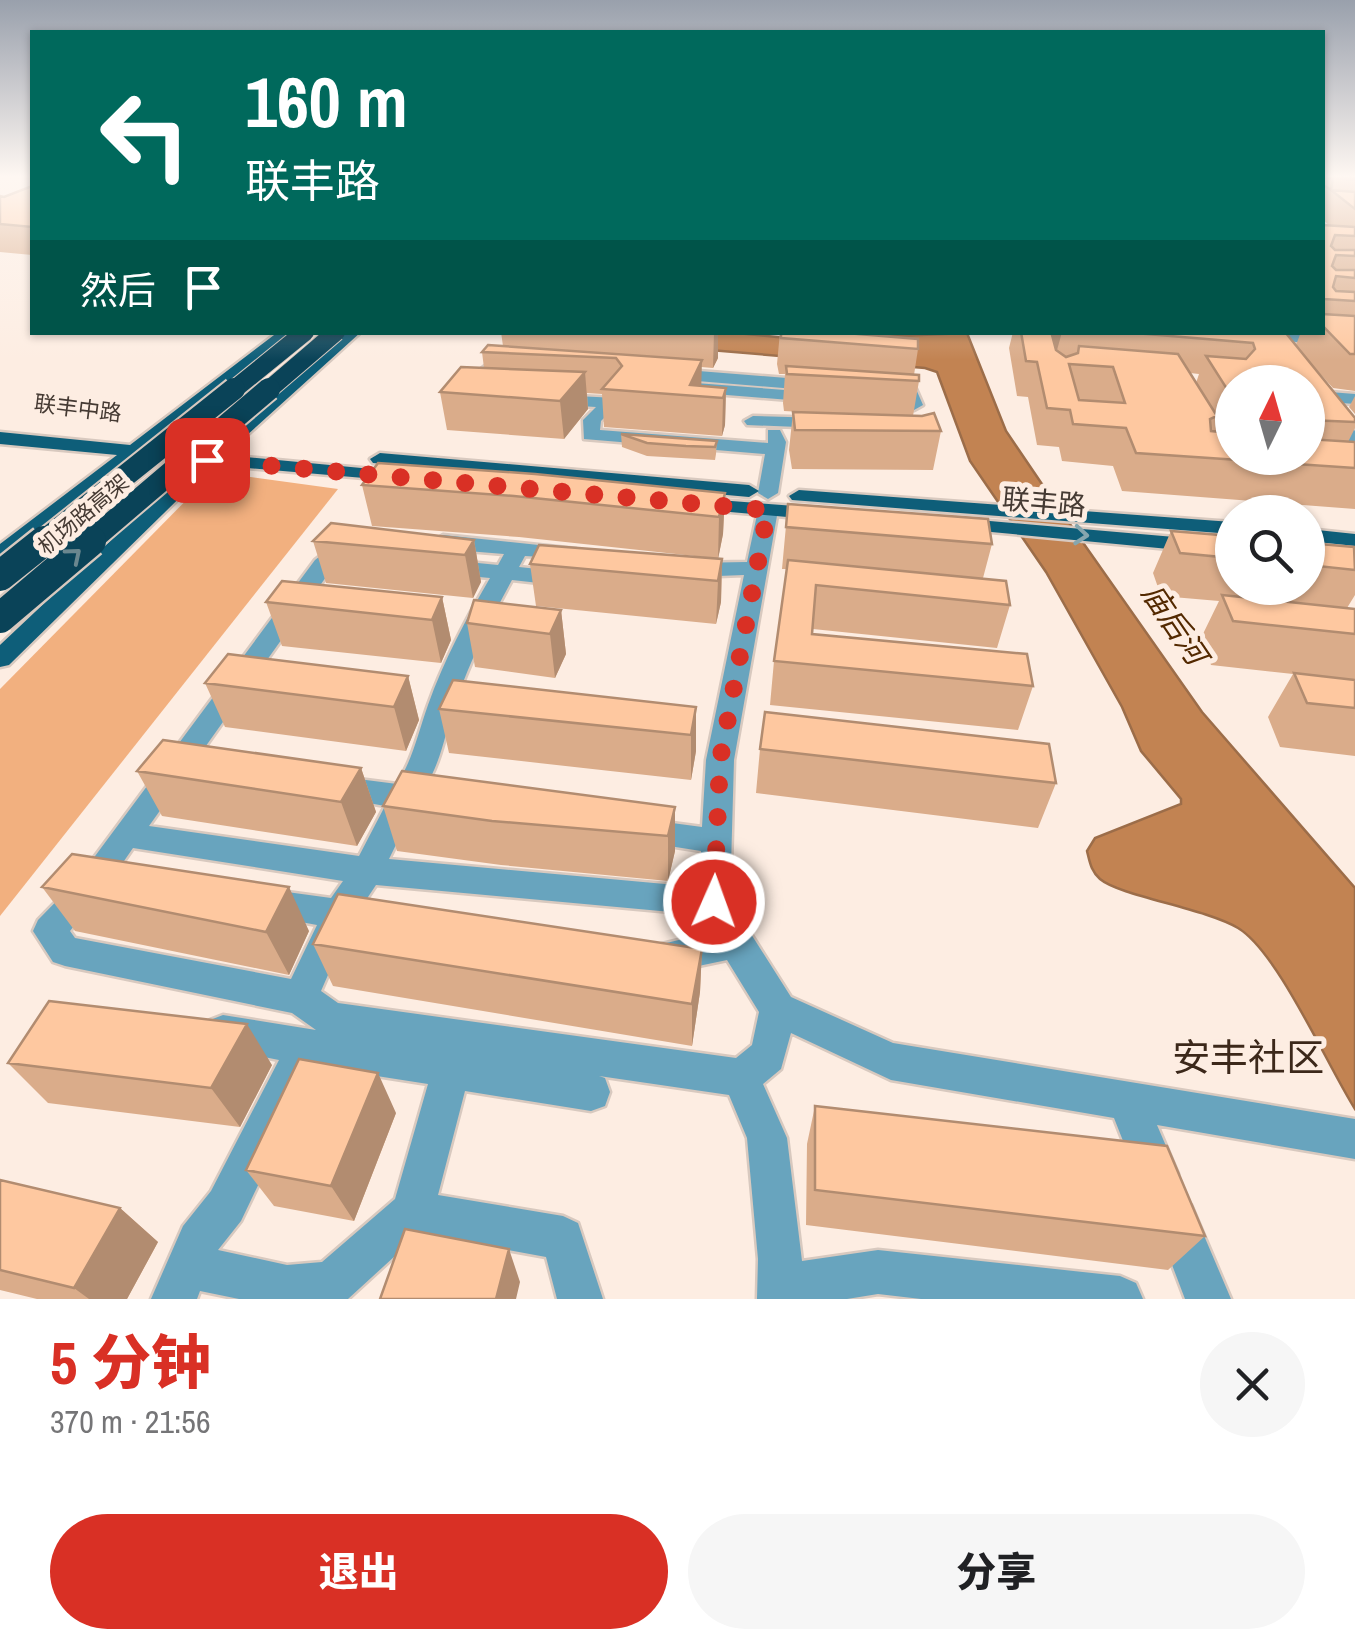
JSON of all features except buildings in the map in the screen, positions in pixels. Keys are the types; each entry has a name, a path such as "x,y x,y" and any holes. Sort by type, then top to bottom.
{"highway":[{"name":"机场路高架","path":"0,576 300,335"},
{"name":"机场路高架","path":"0,618 212,450 333,335"}],"main road":[{"path":"0,555 284,335"},
{"path":"0,659 212,450 350,335"},
{"name":"联丰中路","path":"0,422 150,439"},
{"name":"联丰中路","path":"0,438 132,453"},
{"name":"联丰路","path":"150,439 212,450 908,513 1215,547"},
{"name":"联丰路","path":"132,453 212,450"},
{"name":"联丰路","path":"908,513 1215,526"},
{"path":"1325,537 1355,540"},
{"path":"1325,557 1355,560"}],"street":[{"path":"1279,335 1355,342"},
{"path":"482,378 499,360 914,405 910,393 758,386"},
{"path":"753,421 758,386"},
{"path":"1325,395 1355,399"},
{"path":"538,399 611,402 592,420 590,435 775,442 827,439"},
{"path":"1325,409 1355,442"},
{"path":"753,421 851,424"},
{"path":"753,421 772,430 775,442 754,584 714,740 714,902 735,943 778,1009 891,1061 1355,1139"},
{"path":"366,547 337,554 323,565 94,879 50,931 65,951 314,1021 451,1070 591,1092"},
{"path":"451,1070 412,1212 331,1284 287,1287 181,1282 198,1241 226,1206 293,1072 314,1021 339,913 368,870 424,766 441,706 469,635 519,548"},
{"path":"519,548 593,569 503,574 420,552 519,548"},
{"path":"677,578 754,584"},
{"path":"238,681 275,686"},
{"path":"176,765 214,770"},
{"path":"309,784 443,802"},
{"path":"619,827 716,841"},
{"path":"126,834 222,853 368,870 714,902"},
{"path":"94,879 132,884"},
{"path":"226,897 397,922"},
{"path":"630,958 649,960 735,943"},
{"path":"184,1027 314,1021 741,1078 768,1056 778,1009"},
{"path":"741,1078 767,1138 780,1293 878,1272 1120,1299"},
{"path":"1127,1101 1208,1299"},
{"path":"412,1212 563,1238 580,1299"}],"shaded area":[{"path":"530,335 757,335 806,340 968,335 1006,431 1046,490 1202,712 1355,888 1355,1109 1285,984 1253,941 1223,921 1110,885 1093,870 1087,851 1095,838 1181,804 1181,799 1141,751 1122,707 1046,572 970,461 937,372"},
{"path":"214,472 338,489 0,916 0,689"}],"district":[{"name":"安丰社区","path":"1248,1058"}],"route":[{"path":"207,460 768,510 720,760 714,902"}],"water label":[{"name":"庙后河","path":"1174,624"}]}
